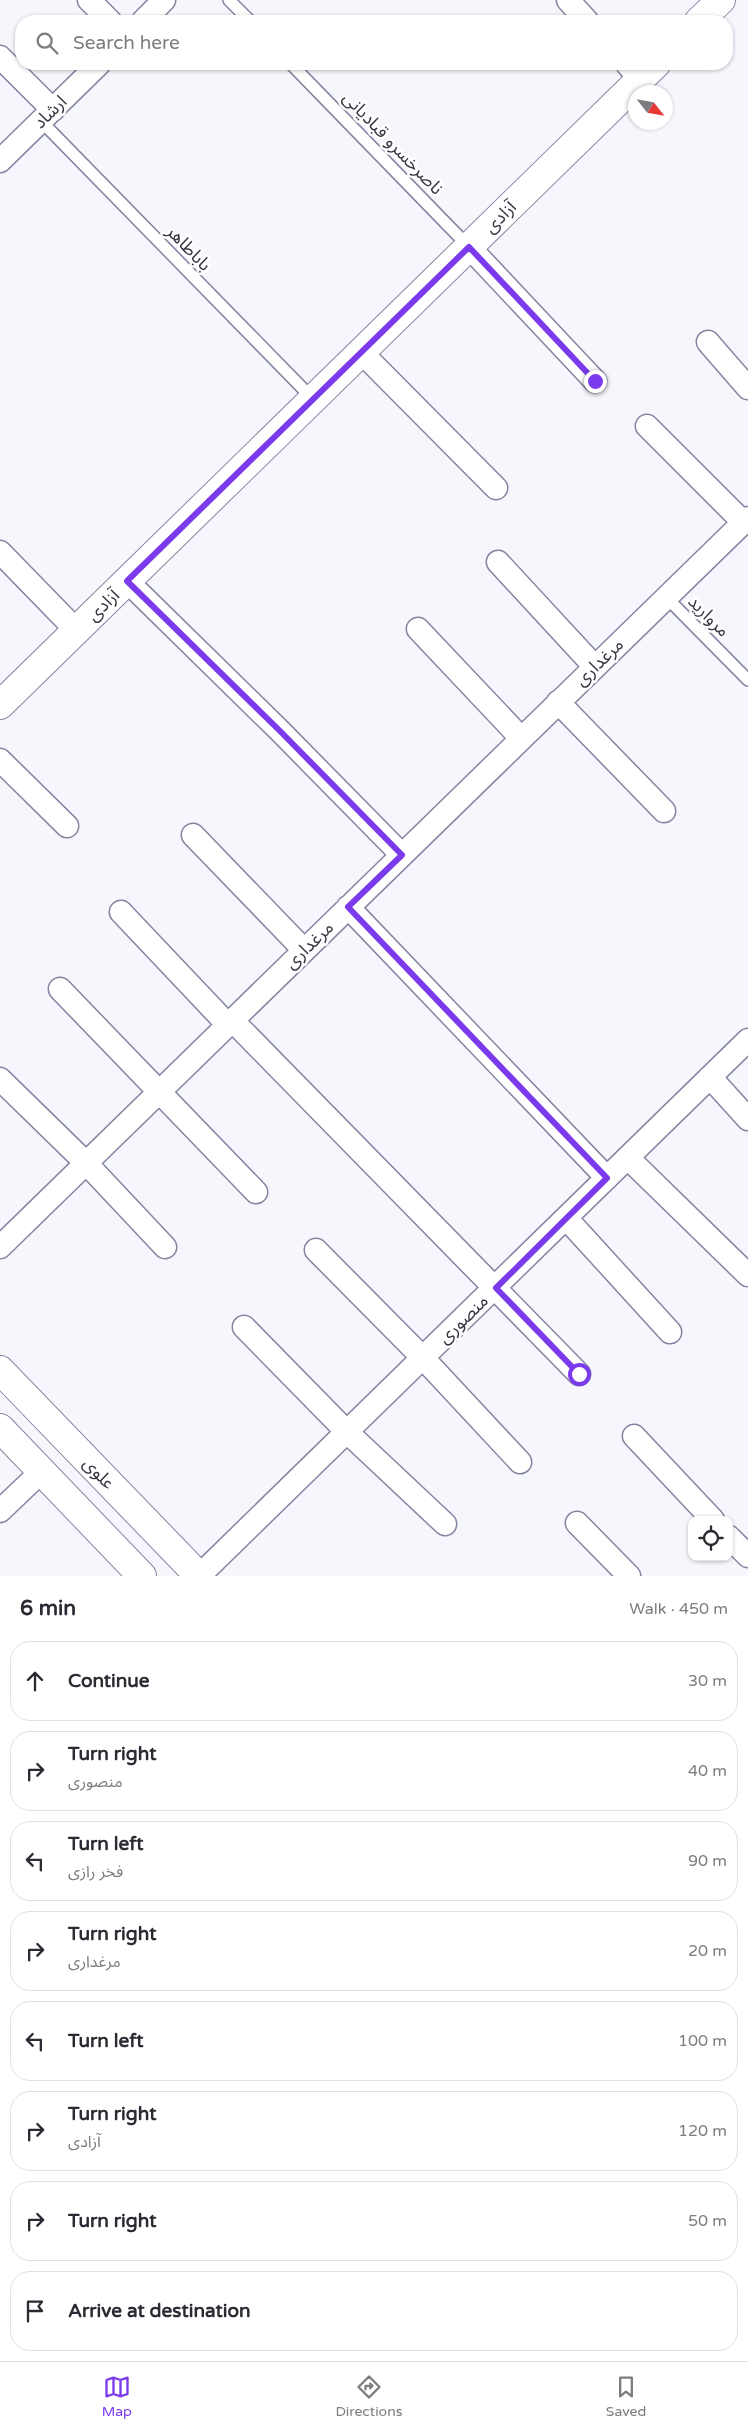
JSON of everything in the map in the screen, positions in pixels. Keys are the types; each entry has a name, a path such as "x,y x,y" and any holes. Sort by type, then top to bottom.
{"street":[{"path":"89,0 104,15"},
{"path":"148,15 164,0"},
{"path":"568,0 582,15"},
{"path":"705,15 721,0"},
{"path":"0,57 47,115"},
{"name":"ارشاد","path":"0,161 93,70"},
{"name":"آزادی","path":"0,705 469,247 640,70"},
{"path":"469,247 595,381"},
{"path":"708,342 748,388"},
{"path":"361,352 496,488"},
{"path":"647,426 746,520"},
{"name":"مرغداری","path":"0,1247 746,520"},
{"path":"0,552 76,630"},
{"path":"498,562 595,667"},
{"path":"127,581 280,731 402,855"},
{"path":"418,629 522,738"},
{"path":"558,702 664,811"},
{"path":"0,760 66,826"},
{"path":"193,836 304,950"},
{"path":"348,907 607,1178"},
{"path":"121,912 496,1288 579,1374"},
{"path":"60,989 158,1093 256,1192"},
{"name":"منصوری","path":"199,1576 748,1040"},
{"path":"710,1077 748,1119"},
{"path":"0,1080 86,1163 165,1247"},
{"path":"628,1158 748,1275"},
{"path":"566,1218 670,1332"},
{"path":"316,1250 423,1358 520,1462"},
{"path":"244,1327 346,1431 445,1524"},
{"name":"علوی","path":"0,1370 199,1576"},
{"path":"0,1428 142,1576"},
{"path":"634,1436 709,1516"},
{"path":"0,1511 42,1471"},
{"path":"577,1523 629,1576"},
{"path":"733,1541 748,1556"}],"lane":[{"path":"229,0 244,15"},
{"name":"ناصرخسرو قبادیانی","path":"297,70 469,247"},
{"name":"باباطاهر","path":"47,115 313,399"},
{"name":"مروارید","path":"666,597 748,680"}],"route":[{"path":"579,1374 496,1288 607,1178 348,907 402,855 280,731 127,581 469,247 595,381"}]}
